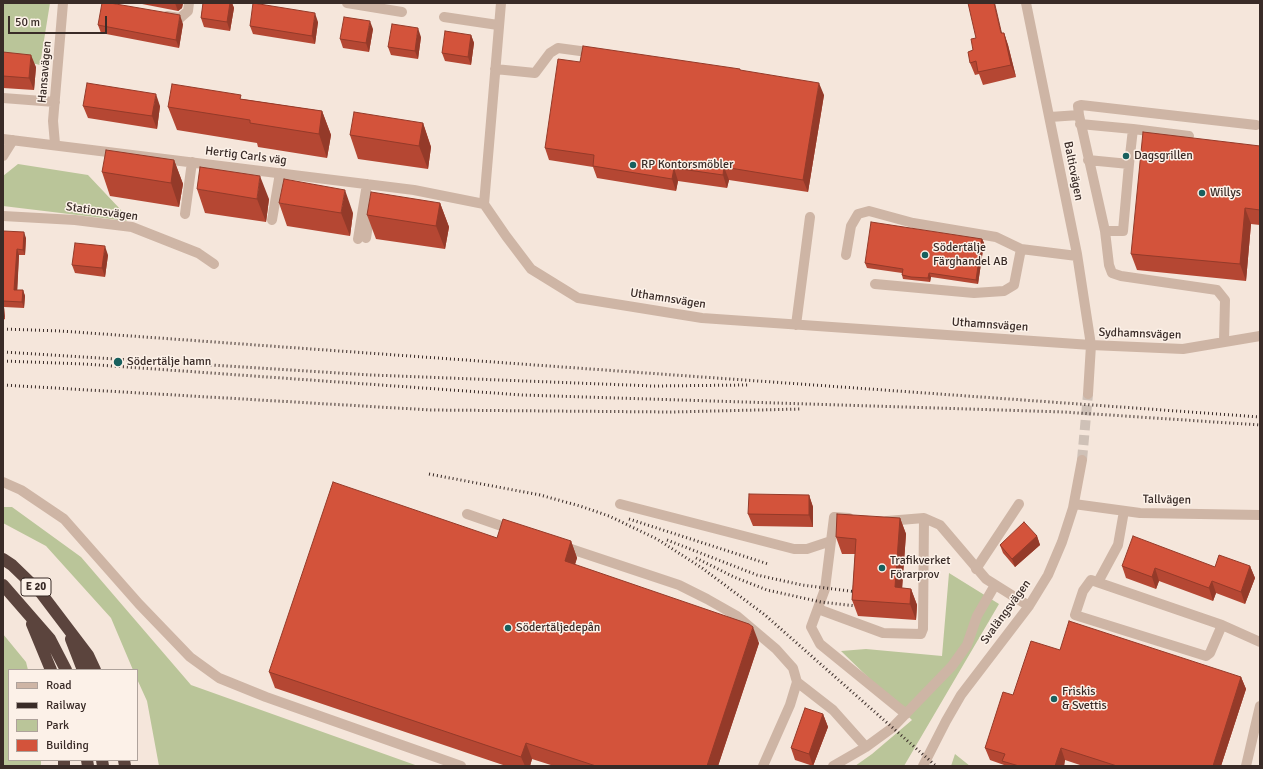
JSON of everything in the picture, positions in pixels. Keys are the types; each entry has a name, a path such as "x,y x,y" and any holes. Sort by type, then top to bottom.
{"highway":[{"name":"E 20","path":"3,559 12,565 42,593 88,655 95,669"},
{"path":"3,585 50,639 65,669"},
{"path":"25,610 51,669"},
{"path":"63,621 83,669"}],"street":[{"name":"Hansavägen","path":"55,144 55,102 63,3"},
{"path":"157,14 180,18 188,11 189,3"},
{"path":"347,3 402,12"},
{"path":"484,204 501,3"},
{"name":"Balticvägen","path":"1026,3 1077,256 1091,345"},
{"path":"444,16 498,25"},
{"path":"495,69 535,73 550,53 558,48 604,54"},
{"path":"3,98 55,102"},
{"path":"1224,342 1225,300 1217,290 1121,276 1112,273 1109,265 1104,231 1088,160 1078,106 1081,105 1256,126"},
{"path":"1050,117 1189,136"},
{"path":"1104,231 1123,231 1133,129"},
{"path":"3,156 8,139"},
{"name":"Hertig Carls väg","path":"8,139 414,190 484,204"},
{"path":"1088,160 1129,164"},
{"path":"185,214 192,162"},
{"path":"272,220 280,173"},
{"path":"362,238 366,184"},
{"name":"Uthamnsvägen","path":"484,204 531,269 578,298 702,318 1091,345"},
{"path":"846,255 851,226 858,214 869,211 913,223 996,237 1021,249 1077,256"},
{"name":"Stationsvägen","path":"3,216 75,220 132,227 198,253 214,264"},
{"path":"796,325 810,217"},
{"path":"875,284 974,293 1004,291 1014,285 1021,249"},
{"name":"Sydhamnsvägen","path":"1091,345 1184,349 1260,336"},
{"path":"1088,394 1091,345"},
{"name":"Svalängsvägen","path":"923,766 946,720 961,696 1029,606 1048,575 1062,542 1074,504 1082,460"},
{"path":"3,482 21,490 64,519 139,604 190,657 220,678 266,697 461,766"},
{"path":"620,504 794,549 807,548 831,541"},
{"path":"976,569 1020,504"},
{"name":"Tallvägen","path":"1074,504 1140,513 1260,515"},
{"path":"1098,582 1118,544 1124,511"},
{"path":"467,514 520,532"},
{"path":"858,519 834,517 825,589 811,627 820,644 906,714"},
{"path":"873,520 889,521 924,518 932,520 947,530 976,569 996,585 1029,606"},
{"path":"818,609 883,633 921,634 923,629 924,518"},
{"path":"550,542 678,585 737,616 776,649 793,668 797,682 790,705 763,766"},
{"path":"1222,625 1210,652 1206,656 1074,615 1083,591 1091,580 1222,625 1260,642"},
{"path":"833,766 866,747 892,728 952,666 961,654 972,634 977,616 996,585"},
{"path":"797,682 833,710 866,747"},
{"path":"1246,766 1260,706"}],"green space":[{"path":"3,3 50,3 40,65 3,56"},
{"path":"18,164 88,175 121,210 127,221 3,206 3,176"},
{"path":"3,507 12,507 81,557 191,685 418,766 159,766 147,701 138,681 138,669 133,669 111,618 46,546 3,523"},
{"path":"949,573 999,604 904,766 855,766 872,754 912,720 841,651 866,649 942,656"},
{"path":"3,634 26,662 28,669 8,669 8,761 41,761 41,766 3,766"},
{"path":"955,754 970,766 951,766"}],"building":[{"path":"102,3 110,3 180,15 176,40 98,25"},
{"path":"203,3 230,3 227,22 201,18"},
{"path":"253,3 315,13 312,36 250,26"},
{"path":"968,3 994,3 1001,33 1004,33 1011,65 978,72 976,61 970,63 968,52 973,50 971,39 976,38"},
{"path":"344,17 370,21 366,43 340,39"},
{"path":"392,24 418,28 415,51 388,47"},
{"path":"445,31 471,35 468,57 442,53"},
{"path":"583,46 740,69 819,83 803,180 724,167 723,175 674,168 672,179 593,166 594,155 545,148 558,59 580,62"},
{"path":"3,52 31,55 29,78 3,76"},
{"path":"87,83 156,94 152,116 83,106"},
{"path":"172,84 241,95 240,99 322,111 319,134 250,123 250,120 168,107"},
{"path":"354,112 423,123 419,146 350,135"},
{"name":"Willys","path":"1143,132 1260,146 1260,210 1245,208 1240,264 1131,254"},
{"path":"106,150 174,160 171,183 102,172"},
{"path":"200,167 260,176 257,199 197,189"},
{"path":"284,179 345,190 341,213 279,203"},
{"path":"371,192 440,203 436,226 367,215"},
{"name":"Södertälje Färghandel AB","path":"871,222 982,239 976,280 929,273 928,278 911,277 902,275 903,269 865,263"},
{"path":"3,231 24,232 23,250 17,249 14,290 23,290 22,302 3,301"},
{"path":"75,243 105,246 102,268 72,265"},
{"name":"Södertäljedepån","path":"333,482 497,538 503,519 571,541 565,561 749,624 753,627 707,766 596,766 526,743 521,757 269,672"},
{"path":"749,494 809,495 809,515 748,514"},
{"path":"837,514 900,518 895,587 911,589 910,604 852,600 856,539 836,537"},
{"path":"1024,522 1037,536 1012,559 1000,545"},
{"path":"1133,536 1215,567 1219,555 1250,566 1241,592 1212,581 1209,588 1155,568 1152,577 1122,566"},
{"path":"1069,621 1241,677 1213,766 1117,766 1061,748 1055,766 1019,766 1002,761 1005,754 985,748 1003,692 1013,695 1031,641 1060,650"},
{"path":"805,708 823,714 809,754 791,748"}],"tunnel":[{"path":"1082,460 1088,394"}],"railway":[{"path":"3,329 61,331 1260,417"},
{"path":"3,352 372,375 653,386 748,385"},
{"path":"3,361 84,364 522,395 1064,412 1260,425"},
{"path":"3,385 431,410 671,412 802,409"},
{"path":"429,474 540,495 580,506 609,516 657,539 702,568 765,615 936,766"},
{"path":"629,519 768,564"},
{"path":"667,540 757,575 802,585 857,592"},
{"path":"696,558 734,577 767,590 821,602 856,606"}],"place":[{"name":"Dagsgrillen","path":"1126,156"},
{"name":"RP Kontorsmöbler","path":"633,165"},
{"name":"Willys","path":"1202,193"},
{"name":"Södertälje Färghandel AB","path":"925,255"},
{"name":"Södertälje hamn","path":"118,362"},
{"name":"Trafikverket Förarprov","path":"882,568"},
{"name":"Södertäljedepån","path":"508,628"},
{"name":"Friskis & Svettis","path":"1054,699"}]}
